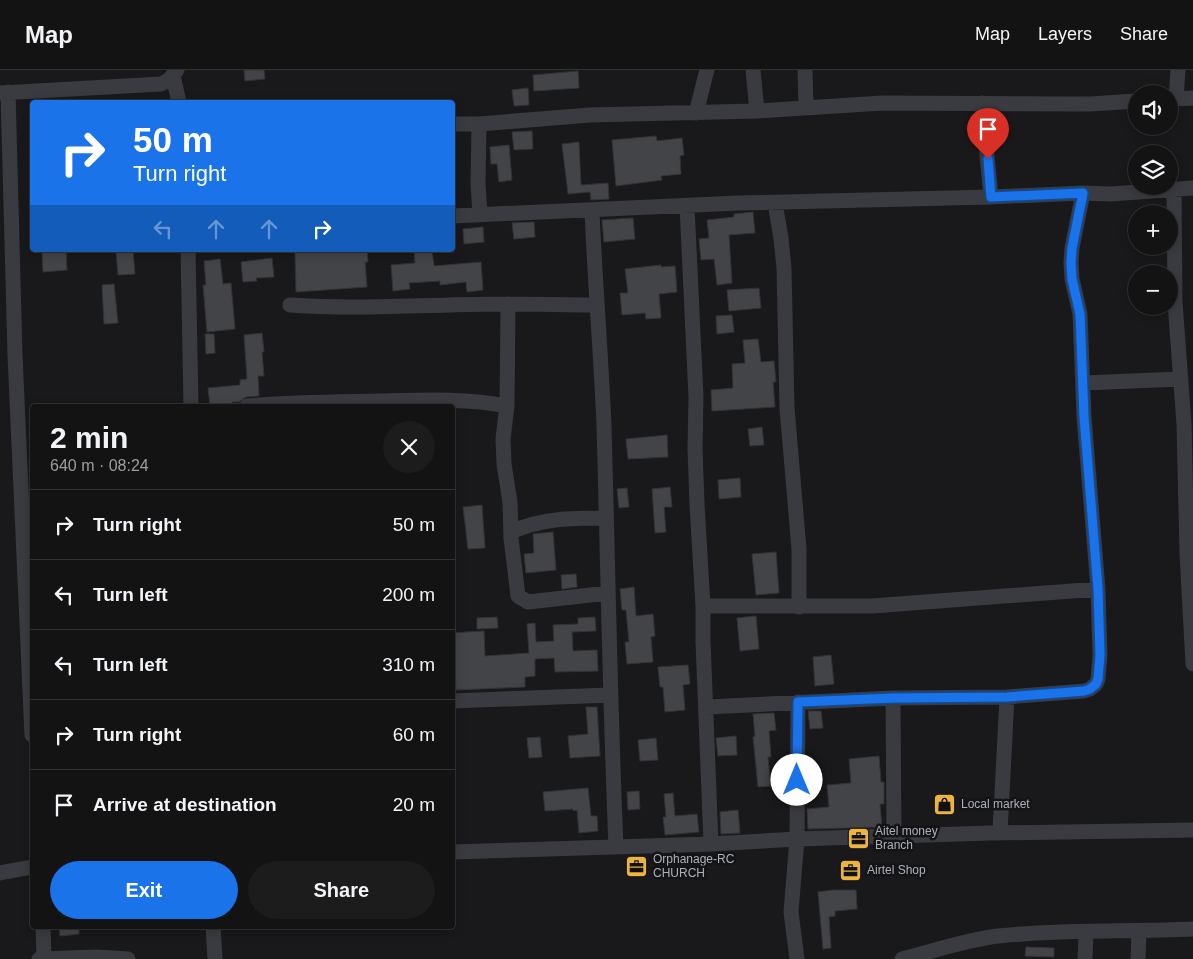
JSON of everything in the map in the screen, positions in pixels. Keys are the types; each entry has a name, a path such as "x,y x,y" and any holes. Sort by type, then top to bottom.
{"street":[{"path":"696,113 707,70"},
{"path":"753,70 757,111"},
{"path":"805,70 806,107"},
{"path":"1175,85 1178,70"},
{"path":"30,628 14,346 4,92 161,84 175,73"},
{"path":"175,73 179,100"},
{"path":"1178,99 1193,98"},
{"path":"455,124 599,115 757,111 882,103 1090,104 1128,102"},
{"path":"982,103 991,197"},
{"path":"479,124 478,184 480,214"},
{"path":"1178,190 1193,188"},
{"path":"707,707 894,698 1007,697 1084,691 1094,687 1098,679 1100,655 1098,589 1088,472 1080,314 1072,279 1071,263 1072,248 1083,193"},
{"path":"455,216 775,203 1128,193"},
{"path":"1174,195 1175,302 1184,424 1193,664"},
{"path":"775,203 784,268 787,398 799,549 799,607"},
{"path":"687,206 696,397 696,494 703,606 711,844"},
{"path":"592,211 604,424 610,695 616,847"},
{"path":"188,252 191,404"},
{"path":"290,305 395,307 508,304 596,305"},
{"path":"508,304 507,406 503,439 518,596 528,602 608,593"},
{"path":"1083,383 1181,379"},
{"path":"271,404 430,400 493,403 507,406"},
{"path":"511,532 542,521 571,518 606,518"},
{"path":"703,606 872,606 1098,589"},
{"path":"455,701 610,695"},
{"path":"1000,832 1007,697"},
{"path":"894,698 894,836"},
{"path":"797,959 790,912 797,839 798,702"},
{"path":"455,852 1000,832 1193,830"},
{"path":"0,872 30,867"},
{"path":"43,929 43,959 97,957 128,959"},
{"path":"213,929 215,959"},
{"path":"902,959 972,940 998,936 1193,929"},
{"path":"1138,959 1139,931"},
{"path":"1085,959 1086,932"}],"building":[{"path":"244,70 264,70 265,79 245,81"},
{"path":"578,71 579,88 534,91 533,75"},
{"path":"528,88 529,105 514,106 512,90"},
{"path":"532,131 533,149 514,150 512,132"},
{"path":"656,136 657,141 682,138 684,155 680,156 681,174 661,176 662,180 616,186 612,140"},
{"path":"579,142 581,185 608,183 609,199 591,200 590,192 568,194 562,144"},
{"path":"509,145 512,180 499,182 497,164 491,164 490,147"},
{"path":"753,212 755,233 729,235 732,283 717,285 714,259 701,260 699,239 709,238 707,220 734,217 734,214"},
{"path":"633,218 635,239 604,242 602,220"},
{"path":"534,222 535,237 514,239 512,223"},
{"path":"483,227 484,242 464,244 463,229"},
{"path":"42,252 66,252 67,270 43,272"},
{"path":"116,252 133,252 135,274 118,275"},
{"path":"295,252 367,252 368,262 365,262 367,287 296,292"},
{"path":"414,252 432,252 434,266 481,262 483,290 467,292 466,282 440,285 440,281 409,283 410,289 393,291 391,265 415,263"},
{"path":"272,258 274,277 256,278 257,281 243,282 241,262"},
{"path":"220,259 223,284 231,283 235,329 207,332 203,285 206,285 204,261"},
{"path":"661,265 661,267 675,266 677,292 659,294 661,318 646,319 645,313 622,315 620,293 628,293 625,269"},
{"path":"114,284 118,323 104,324 102,285"},
{"path":"759,288 761,308 729,311 727,290"},
{"path":"732,315 734,332 717,334 716,316"},
{"path":"262,333 264,376 258,376 259,396 246,397 239,402 232,402 232,404 210,404 208,388 240,385 240,380 247,379 244,335"},
{"path":"205,334 214,334 215,353 206,354"},
{"path":"758,339 761,362 774,361 776,382 773,382 775,407 712,411 711,390 733,388 732,364 745,363 743,340"},
{"path":"762,427 764,445 750,446 748,429"},
{"path":"667,435 668,457 628,459 626,439"},
{"path":"740,478 741,497 719,499 718,480"},
{"path":"670,487 672,507 664,507 666,532 655,533 652,489"},
{"path":"627,488 629,507 619,508 617,489"},
{"path":"482,505 485,548 468,549 463,507"},
{"path":"553,532 556,570 526,573 524,554 534,553 533,534"},
{"path":"776,552 779,593 756,595 752,554"},
{"path":"576,574 577,587 562,589 561,575"},
{"path":"634,587 636,616 653,614 655,636 651,637 653,662 627,664 625,642 629,642 626,610 622,610 620,589"},
{"path":"756,616 759,649 740,651 737,618"},
{"path":"497,617 498,628 477,629 477,618"},
{"path":"595,617 596,631 572,632 573,651 597,650 598,671 555,672 554,658 535,659 535,676 525,677 525,687 456,690 455,633 484,631 485,656 529,653 527,624 535,623 536,642 554,641 553,625 578,624 578,618"},
{"path":"831,655 834,684 815,686 813,657"},
{"path":"688,665 690,684 683,685 685,710 665,712 663,687 660,687 658,667"},
{"path":"586,707 597,707 600,756 570,758 568,736 588,734"},
{"path":"808,711 821,711 823,728 810,729"},
{"path":"774,713 776,730 769,731 771,757 768,757 771,786 758,787 753,737 755,736 753,714"},
{"path":"736,736 737,755 718,756 716,738"},
{"path":"540,737 542,757 529,758 527,738"},
{"path":"656,738 658,760 640,761 638,740"},
{"path":"879,756 881,782 884,782 884,804 880,804 882,827 808,829 807,809 829,807 827,785 851,783 849,759"},
{"path":"588,788 591,816 597,816 598,831 579,833 577,810 545,811 543,792"},
{"path":"639,791 640,809 628,810 627,792"},
{"path":"673,793 675,816 697,814 699,832 665,835 663,817 666,817 664,794"},
{"path":"738,810 740,833 721,834 720,812"},
{"path":"856,890 857,909 835,911 835,916 829,917 831,948 823,949 818,892"},
{"path":"59,929 79,929 79,934 60,936"},
{"path":"1026,947 1054,948 1054,957 1025,956"}],"place":[{"name":"Local market","path":"945,804"},
{"name":"Aitel money Branch","path":"859,838"},
{"name":"Orphanage-RC CHURCH","path":"637,866"},
{"name":"Airtel Shop","path":"851,870"}],"route":[{"path":"797,780 798,702 954,696 1007,697 1084,691 1094,687 1098,679 1100,655 1098,589 1088,481 1080,314 1072,279 1071,263 1072,248 1083,193 991,197 988,159"}]}
